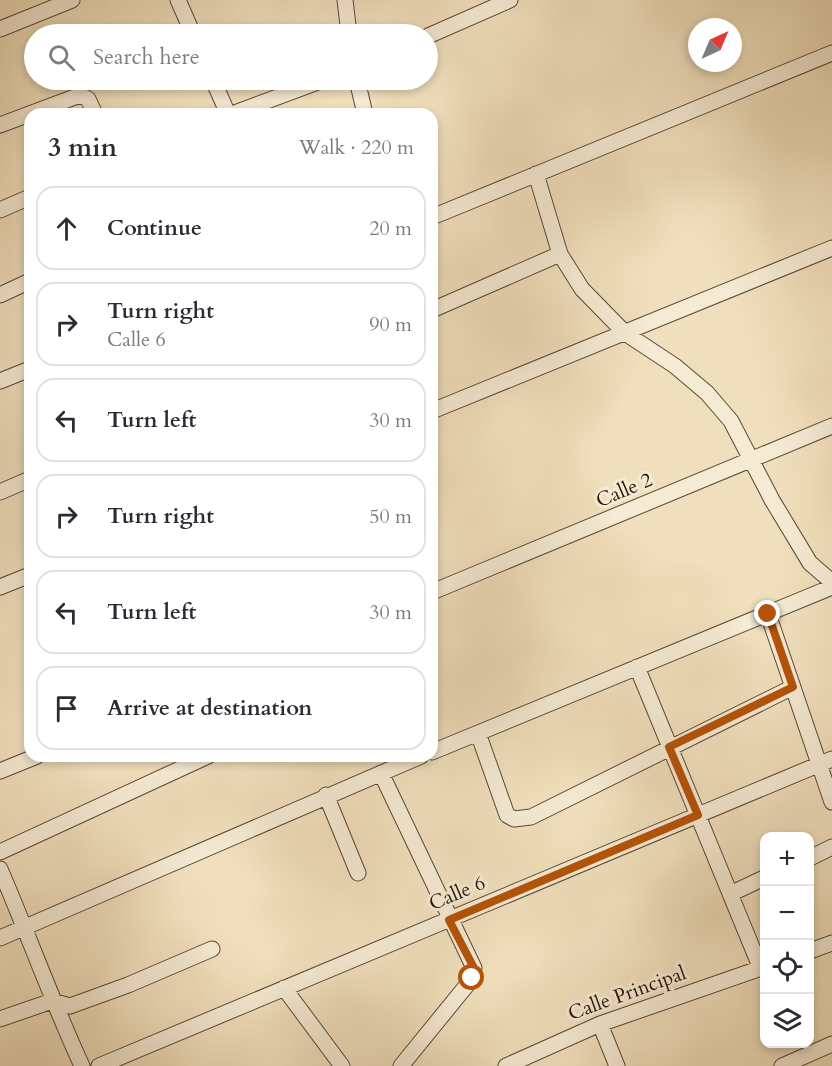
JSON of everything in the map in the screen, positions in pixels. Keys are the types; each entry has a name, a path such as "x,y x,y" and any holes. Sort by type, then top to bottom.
{"street":[{"path":"0,29 72,0"},
{"path":"178,0 189,24"},
{"path":"345,0 348,24"},
{"path":"438,32 510,0"},
{"path":"438,215 832,53"},
{"path":"218,90 227,108"},
{"path":"247,108 296,90"},
{"path":"359,90 364,108"},
{"path":"44,108 80,94 88,99 92,108"},
{"path":"0,125 24,116"},
{"path":"536,174 560,254 582,289 625,333 675,366 707,393 731,421 810,563 832,582"},
{"path":"0,210 24,200"},
{"path":"438,409 832,248"},
{"path":"438,307 560,254"},
{"path":"0,295 24,284"},
{"path":"0,381 24,371"},
{"name":"Calle 2","path":"438,589 832,426"},
{"path":"0,492 24,482"},
{"path":"0,587 24,577"},
{"path":"438,749 832,587"},
{"path":"768,614 793,687 826,762 832,802"},
{"path":"637,667 760,961"},
{"path":"478,732 507,815 514,819 531,817 793,687"},
{"path":"0,771 24,761"},
{"path":"0,852 195,762"},
{"path":"0,938 326,795 407,762"},
{"name":"Calle 6","path":"99,1066 131,1060 285,988 826,762"},
{"path":"381,773 449,920 474,968 472,978 401,1066"},
{"path":"326,795 358,873"},
{"path":"814,856 832,848"},
{"path":"0,869 25,927 52,1001 82,1066"},
{"path":"730,894 760,880"},
{"path":"814,950 832,943"},
{"path":"0,1019 52,1001 70,1006 128,985 212,949"},
{"name":"Calle Principal","path":"506,1066 541,1048 600,1024 760,969"},
{"path":"285,988 332,1063"},
{"path":"600,1024 617,1066"},
{"path":"782,1066 832,1044"}],"route":[{"path":"472,978 474,968 449,920 698,815 669,747 793,687 768,614"}]}
